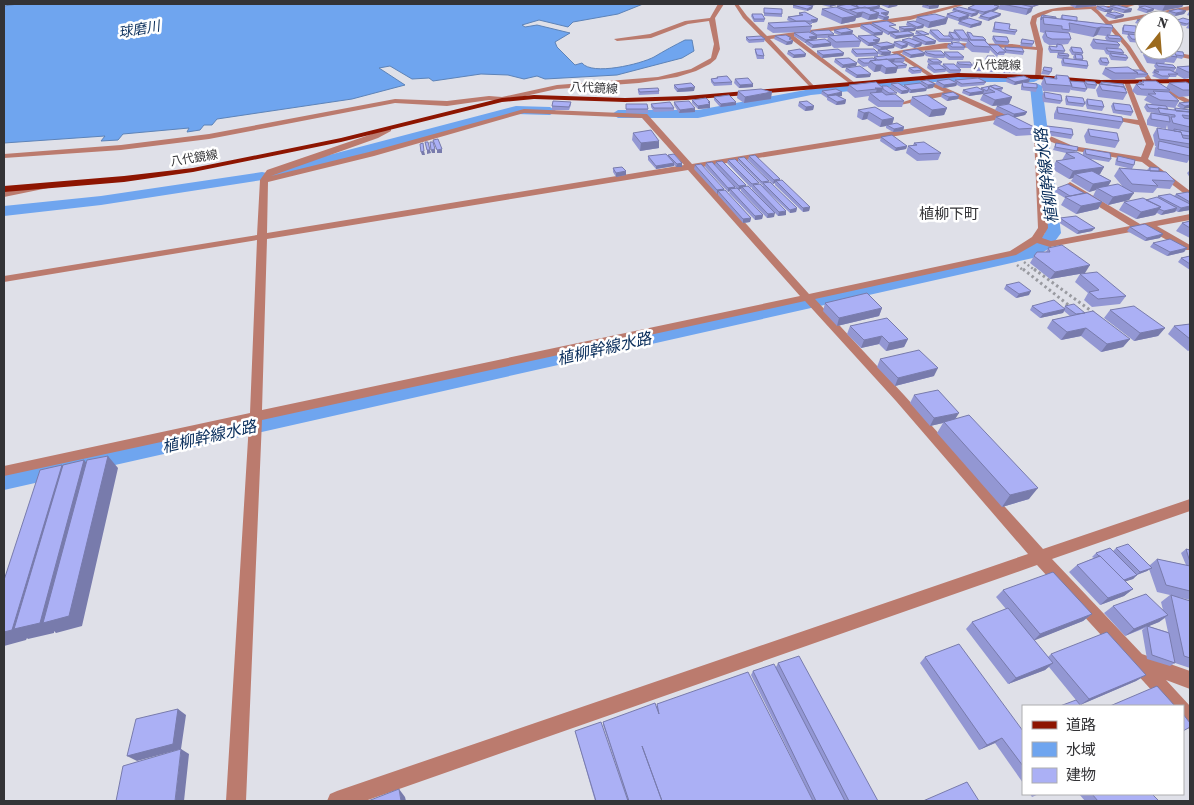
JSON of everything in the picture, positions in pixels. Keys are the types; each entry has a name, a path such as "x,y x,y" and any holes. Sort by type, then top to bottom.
{"main road":[{"name":"八代鏡線","path":"4,189 124,179 193,170 267,156 388,129 502,100 534,97 626,100 686,98 958,75 1038,77 1100,82 1190,81"}],"street":[{"path":"4,156 108,149 170,142 240,132 333,111 397,101 453,103 490,98 502,100 540,89 651,79 696,69 710,62 718,48 712,18 722,4"},
{"path":"736,4 744,17 812,87"},
{"path":"766,38 910,18 964,4"},
{"path":"1038,77 1040,49 1033,23 1034,17 1042,12 1053,10 1092,9 1135,4"},
{"path":"1092,9 1099,13 1128,47 1152,82 1190,103"},
{"path":"1033,10 1042,12"},
{"path":"617,39 651,36 687,22 712,18"},
{"path":"1107,23 1134,19"},
{"path":"789,35 853,84"},
{"path":"933,77 894,52 945,45 1012,46 1040,49"},
{"path":"1128,47 1134,48"},
{"path":"811,52 819,51"},
{"path":"4,279 690,167 1005,118 921,78"},
{"path":"1127,82 1150,144 1144,160"},
{"path":"902,104 924,97 965,90"},
{"path":"264,180 371,154 524,111 644,116 809,300 900,398 1040,557 1177,705"},
{"path":"1098,117 1142,123"},
{"path":"1023,127 1071,148 1144,160 1190,194"},
{"path":"236,801 256,421 264,180 270,172 375,136 388,129"},
{"path":"4,471 256,421 809,300 1013,253 1036,239 1043,228 1038,135"},
{"path":"1070,185 1139,228"},
{"path":"4,194 45,186"},
{"path":"1036,239 1050,244 1190,217"},
{"path":"1150,226 1188,248"},
{"path":"337,801 1190,505"},
{"path":"1136,661 1190,680"}],"path":[{"path":"1022,260 1098,316"},
{"path":"1012,262 1076,310"}],"water":[{"name":"球磨川","path":"18,4 643,4 618,14 573,22 568,27 539,20 522,25 525,27 537,25 570,33 555,42 557,47 575,65 582,63 587,67 596,69 617,68 639,63 685,40 692,40 694,51 682,58 617,75 545,79 537,76 524,79 508,75 481,74 433,81 429,78 412,79 390,66 379,68 405,85 352,99 217,119 212,125 204,125 200,130 187,132 189,128 123,134 118,140 101,141 105,136 4,143 4,6"}],"building":[{"path":"849,4 859,8 848,10 837,6"},
{"path":"859,4 875,4 880,6 861,8 856,6"},
{"path":"923,4 936,4 939,5 929,6"},
{"path":"976,4 997,4 994,5 999,6 984,12 968,8"},
{"path":"1002,4 1019,4 1033,7 1028,9"},
{"path":"793,5 813,6 807,9"},
{"path":"1117,5 1132,9 1125,10 1110,6"},
{"path":"1097,6 1104,6 1113,9 1106,10"},
{"path":"1145,6 1154,9 1148,10 1139,7"},
{"path":"836,7 856,16 842,18 822,9"},
{"path":"865,7 879,13 870,15 850,10"},
{"path":"959,7 979,12 972,14 953,9"},
{"path":"764,8 782,9 782,14 764,13"},
{"path":"880,8 889,12 881,13 889,17 878,15 879,13 870,10"},
{"path":"957,11 969,15 959,18 947,14"},
{"path":"991,11 1001,14 989,18 980,16"},
{"path":"805,12 818,19 811,20 813,21 796,21 788,17 803,15 799,13"},
{"path":"1115,12 1124,15 1116,16 1107,13"},
{"path":"752,14 762,14 765,19 754,19"},
{"path":"935,14 948,18 930,22 917,17"},
{"path":"1042,15 1056,18 1043,17 1041,20"},
{"path":"1062,15 1077,17 1077,21 1062,19"},
{"path":"1043,17 1112,25 1113,28 1097,28 1069,23 1070,30 1062,29 1062,26 1044,24"},
{"path":"969,18 982,22 971,25 959,21"},
{"path":"1184,18 1190,20 1187,24 1184,23"},
{"path":"805,21 812,26 774,28 768,23"},
{"path":"887,21 896,25 889,26 899,31 889,32 872,23"},
{"path":"914,21 924,25 917,27 907,22"},
{"path":"995,22 1010,24 1009,29 1017,30 1016,32 994,29"},
{"path":"870,24 883,32 874,33 861,25"},
{"path":"1124,25 1134,26 1134,33 1123,31"},
{"path":"912,26 916,28 904,29 899,27"},
{"path":"846,28 853,31 841,33 834,30"},
{"path":"829,30 834,34 817,35 811,31"},
{"path":"930,30 938,30 944,36 949,36 953,39 940,39"},
{"path":"954,30 963,30 969,39 962,39"},
{"path":"908,31 914,34 896,36 891,33"},
{"path":"916,31 922,31 929,34 923,35"},
{"path":"1045,31 1069,33 1071,39 1052,39 1047,37"},
{"path":"809,32 817,36 809,37 812,39 806,40 794,33"},
{"path":"949,32 955,33 960,39 954,39"},
{"path":"967,32 973,36 983,37 986,40 971,40"},
{"path":"853,34 861,41 836,42 828,36"},
{"path":"1128,34 1134,35 1134,39"},
{"path":"786,35 793,41 787,42 775,36"},
{"path":"873,35 880,39 873,40 877,42 869,43 858,36"},
{"path":"923,35 936,41 926,42 913,36"},
{"path":"1107,35 1119,36 1122,39 1109,38"},
{"path":"761,36 765,39 749,40 746,37"},
{"path":"993,36 1007,37 1009,42 996,41"},
{"path":"909,38 922,43 915,45 902,40"},
{"path":"825,39 831,43 813,45 807,41"},
{"path":"1022,39 1034,41 1033,44 1021,43"},
{"path":"1093,39 1117,42 1120,45 1096,43"},
{"path":"968,40 984,40 991,47 974,46"},
{"path":"900,41 908,44 902,46 894,42"},
{"path":"887,42 895,45 881,47 874,44"},
{"path":"951,42 960,43 965,47 952,47 948,44 953,44"},
{"path":"1057,44 1062,45 1065,51 1051,50 1049,46 1057,47"},
{"path":"989,45 998,45 1006,52 999,52 998,54"},
{"path":"1005,47 1022,48 1024,52 1006,50"},
{"path":"1071,47 1081,48 1083,53 1073,52"},
{"path":"1106,48 1121,49 1124,53 1108,51"},
{"path":"755,49 762,49 764,56 757,55"},
{"path":"800,49 806,54 794,55 788,51"},
{"path":"838,49 844,53 823,55 817,51"},
{"path":"852,49 874,49 878,53 857,54"},
{"path":"886,49 891,52 878,50"},
{"path":"917,49 925,53 911,55 903,51"},
{"path":"925,51 941,51 945,55 935,55"},
{"path":"944,52 958,52 964,57 950,57"},
{"path":"1058,53 1068,54 1069,56 1059,55"},
{"path":"1110,53 1126,55 1128,58 1112,56"},
{"path":"897,54 905,58 878,60 874,57"},
{"path":"1075,54 1082,55 1083,59 1076,59"},
{"path":"987,56 994,56 997,59 989,59"},
{"path":"849,58 857,63 843,65 835,59"},
{"path":"873,58 876,60 869,63 864,63 858,59"},
{"path":"1063,58 1087,61 1088,66 1064,63"},
{"path":"1100,58 1107,58 1109,63 1102,62"},
{"path":"887,59 898,67 886,68 870,61"},
{"path":"928,59 937,59 942,62 933,62"},
{"path":"891,62 901,62 907,65 897,66"},
{"path":"957,62 970,62 972,65 959,64"},
{"path":"973,63 981,63 984,68 977,67"},
{"path":"985,63 994,63 999,69 990,68"},
{"path":"1156,63 1173,65 1176,68 1158,66"},
{"path":"928,64 939,64 946,69 935,70"},
{"path":"943,64 954,64 961,70 950,70"},
{"path":"860,66 871,74 857,75 846,68"},
{"path":"1001,66 1013,66 1018,70 1005,70"},
{"path":"1190,66 1190,72 1177,67"},
{"path":"917,67 922,70 914,71 909,68"},
{"path":"1044,67 1052,68 1051,72 1043,70"},
{"path":"1128,67 1138,73 1115,73 1105,68"},
{"path":"1133,70 1140,70 1148,74 1137,74"},
{"path":"1154,70 1170,70 1178,74 1162,76 1154,72 1159,72"},
{"path":"1056,75 1068,76 1072,86 1046,84 1044,77 1057,79"},
{"path":"727,76 732,82 714,83 711,79 717,77"},
{"path":"1024,76 1030,79 1015,82 1007,78"},
{"path":"748,78 753,84 740,85 735,79"},
{"path":"978,78 986,82 962,84 955,80"},
{"path":"949,79 957,83 944,85 937,81"},
{"path":"927,80 935,84 928,85 921,81"},
{"path":"1070,81 1084,82 1087,89 1072,87"},
{"path":"1085,81 1095,82 1097,85 1087,84"},
{"path":"1142,81 1156,81 1170,90 1141,89 1136,84 1144,85 1139,82 1144,82"},
{"path":"876,82 883,88 857,91 849,85"},
{"path":"1022,82 1037,84 1037,88 1023,87"},
{"path":"1101,82 1123,84 1126,90 1124,87 1102,84"},
{"path":"1186,82 1190,84 1190,90 1183,90 1169,83"},
{"path":"691,83 695,87 678,89 674,85"},
{"path":"898,83 909,90 902,91 891,84"},
{"path":"920,83 927,88 911,90 904,85"},
{"path":"1099,84 1124,87 1127,93 1102,90"},
{"path":"995,85 1003,88 995,89 990,86"},
{"path":"882,86 887,86 897,93 889,93"},
{"path":"990,86 1012,97 995,100 983,94 995,92 988,88"},
{"path":"990,86 987,91 981,88"},
{"path":"977,87 984,91 970,93 963,90"},
{"path":"658,88 659,91 640,92 638,89"},
{"path":"761,89 772,92 745,97 738,91"},
{"path":"836,89 842,92 828,95 822,91"},
{"path":"1153,91 1169,92 1179,101 1160,100 1148,94 1156,94"},
{"path":"882,92 886,95 895,94 904,101 880,101 870,93"},
{"path":"953,92 959,96 949,97 942,94"},
{"path":"1044,92 1061,95 1062,101 1045,98"},
{"path":"729,95 736,102 721,104 714,97"},
{"path":"836,95 846,100 837,102 827,96"},
{"path":"927,95 947,108 932,110 912,97"},
{"path":"1066,96 1083,98 1085,104 1068,102"},
{"path":"706,98 710,104 698,106 692,100"},
{"path":"1087,99 1102,101 1104,107 1088,105"},
{"path":"553,101 571,102 569,107 552,106"},
{"path":"689,101 695,108 680,110 674,102"},
{"path":"807,101 814,106 806,107 799,102"},
{"path":"670,102 674,108 654,108 651,104"},
{"path":"1190,102 1190,105 1185,106 1179,103"},
{"path":"1113,103 1130,105 1133,112 1115,110"},
{"path":"626,104 647,104 648,109 626,109"},
{"path":"1009,104 1027,112 1014,114 997,106"},
{"path":"1146,104 1166,106 1168,109 1149,108"},
{"path":"875,107 894,118 882,120 869,112 864,113 858,110"},
{"path":"1057,107 1122,117 1123,122 1058,113"},
{"path":"1158,108 1190,112 1190,116 1182,115 1184,118 1190,119 1190,127 1173,123 1171,117 1175,117 1175,115 1160,113"},
{"path":"1175,108 1190,110 1190,112 1176,111"},
{"path":"1151,113 1169,116 1170,122 1151,119"},
{"path":"1008,114 1036,128 1019,129 996,117"},
{"path":"897,123 904,127 894,129 887,125"},
{"path":"1047,126 1072,129 1073,135 1048,131"},
{"path":"1157,128 1181,132 1183,138 1190,139 1190,144 1159,139"},
{"path":"1088,129 1117,133 1119,141 1090,136"},
{"path":"1174,129 1190,132 1190,136 1182,135 1181,132 1174,131"},
{"path":"651,130 659,141 641,143 633,133"},
{"path":"892,135 907,146 896,148 881,137"},
{"path":"438,139 442,149 437,150 433,140"},
{"path":"1159,141 1190,148 1190,156 1158,149"},
{"path":"425,142 428,142 430,150 427,150"},
{"path":"430,142 433,142 435,149 431,150"},
{"path":"924,142 941,153 919,154 908,146"},
{"path":"423,143 424,151 421,152 420,144"},
{"path":"1056,143 1078,147 1077,151 1055,147"},
{"path":"1085,149 1110,153 1111,159 1086,154"},
{"path":"1077,152 1104,167 1073,171 1056,161 1075,158 1066,153"},
{"path":"666,154 674,163 656,166 648,156"},
{"path":"674,154 682,163 677,164 668,155"},
{"path":"755,155 780,179 774,180 749,156"},
{"path":"1118,156 1135,160 1134,165 1117,161"},
{"path":"744,157 769,181 762,182 738,158"},
{"path":"735,159 759,183 752,184 728,160"},
{"path":"722,161 746,185 739,186 716,162"},
{"path":"712,162 735,187 728,188 706,163"},
{"path":"701,164 724,189 717,190 695,165"},
{"path":"622,167 626,171 616,173 613,168"},
{"path":"1150,167 1159,168 1159,171 1150,171"},
{"path":"1119,168 1166,172 1175,181 1152,180 1158,186 1132,184"},
{"path":"1092,171 1111,181 1093,184 1075,174"},
{"path":"782,180 810,207 803,208 776,181"},
{"path":"770,182 797,208 790,210 763,183"},
{"path":"760,184 786,211 779,212 753,185"},
{"path":"1068,184 1084,193 1070,196 1057,188"},
{"path":"1118,184 1134,193 1113,197 1097,188"},
{"path":"748,186 775,213 768,214 742,187"},
{"path":"737,188 763,215 755,216 730,189"},
{"path":"725,190 751,218 743,219 718,191"},
{"path":"1087,193 1102,202 1081,206 1065,197"},
{"path":"1190,193 1190,202 1176,194"},
{"path":"1170,194 1190,204 1190,206 1181,208 1158,196"},
{"path":"1157,197 1177,208 1164,211 1159,209 1161,207 1146,200"},
{"path":"1143,198 1161,207 1141,212 1124,202"},
{"path":"1076,216 1095,228 1079,231 1060,218"},
{"path":"1190,221 1190,228 1182,223"},
{"path":"1145,224 1163,234 1147,238 1130,227"},
{"path":"1170,239 1187,248 1170,252 1153,243"},
{"path":"1062,245 1090,265 1055,272 1034,256 1037,252 1050,252 1048,248"},
{"path":"1190,256 1190,264 1181,258"},
{"path":"1097,272 1126,296 1098,299 1089,292 1099,290 1080,274"},
{"path":"1019,282 1031,291 1019,294 1006,285"},
{"path":"867,293 882,308 839,318 825,303"},
{"path":"1054,300 1065,309 1043,314 1032,306"},
{"path":"1074,304 1085,313 1076,314 1065,306"},
{"path":"1134,306 1165,328 1140,333 1110,310"},
{"path":"1093,311 1130,339 1107,344 1086,328 1067,332 1052,320"},
{"path":"887,318 908,339 889,343 882,336 864,340 850,326"},
{"path":"1190,324 1190,339 1174,326"},
{"path":"919,350 938,368 898,378 880,359"},
{"path":"938,390 959,413 934,418 914,395"},
{"path":"969,415 1038,488 1010,495 944,422"},
{"path":"108,456 69,616 43,623 87,460"},
{"path":"84,460 40,623 14,629 63,465"},
{"path":"62,465 12,630 4,632 4,580 40,470"},
{"path":"1128,544 1152,568 1140,572 1116,548"},
{"path":"1110,548 1137,575 1124,580 1096,553"},
{"path":"1186,549 1190,550 1190,562"},
{"path":"1100,556 1133,589 1108,598 1077,565"},
{"path":"1157,559 1190,566 1190,591 1166,585"},
{"path":"1053,572 1092,614 1040,634 1003,590"},
{"path":"1146,594 1168,615 1134,629 1113,606"},
{"path":"1171,595 1190,601 1190,658 1184,656"},
{"path":"1008,608 1053,663 1016,678 972,622"},
{"path":"1147,626 1169,633 1175,663 1152,655"},
{"path":"1107,632 1146,675 1089,699 1051,654"},
{"path":"959,644 1022,730 1022,765 1002,738 987,745 925,657"},
{"path":"799,656 878,801 849,801 778,663"},
{"path":"774,664 845,801 816,801 753,671"},
{"path":"748,672 813,801 629,801 603,722 655,703 659,714 657,704"},
{"path":"1157,686 1174,705 1112,705"},
{"path":"1076,700 1080,705 1063,705"},
{"path":"178,709 173,744 127,756 136,719"},
{"path":"1184,715 1190,723 1190,727 1184,730"},
{"path":"601,722 628,801 596,801 575,731"},
{"path":"181,749 175,801 116,801 123,766"},
{"path":"967,782 979,801 923,801"},
{"path":"399,789 401,801 368,801"},
{"path":"1093,795 1153,795 1159,801 1098,801"}],"waterway":[{"path":"929,80 952,78 1034,79"},
{"path":"618,114 698,114 811,92 920,81"},
{"name":"植柳幹線水路","path":"4,481 1027,254 1044,245 1053,233 1036,86"},
{"path":"273,174 516,110 550,111"},
{"path":"4,211 101,201 262,176"}],"district":[{"name":"植柳下町","path":"949,213"}]}
